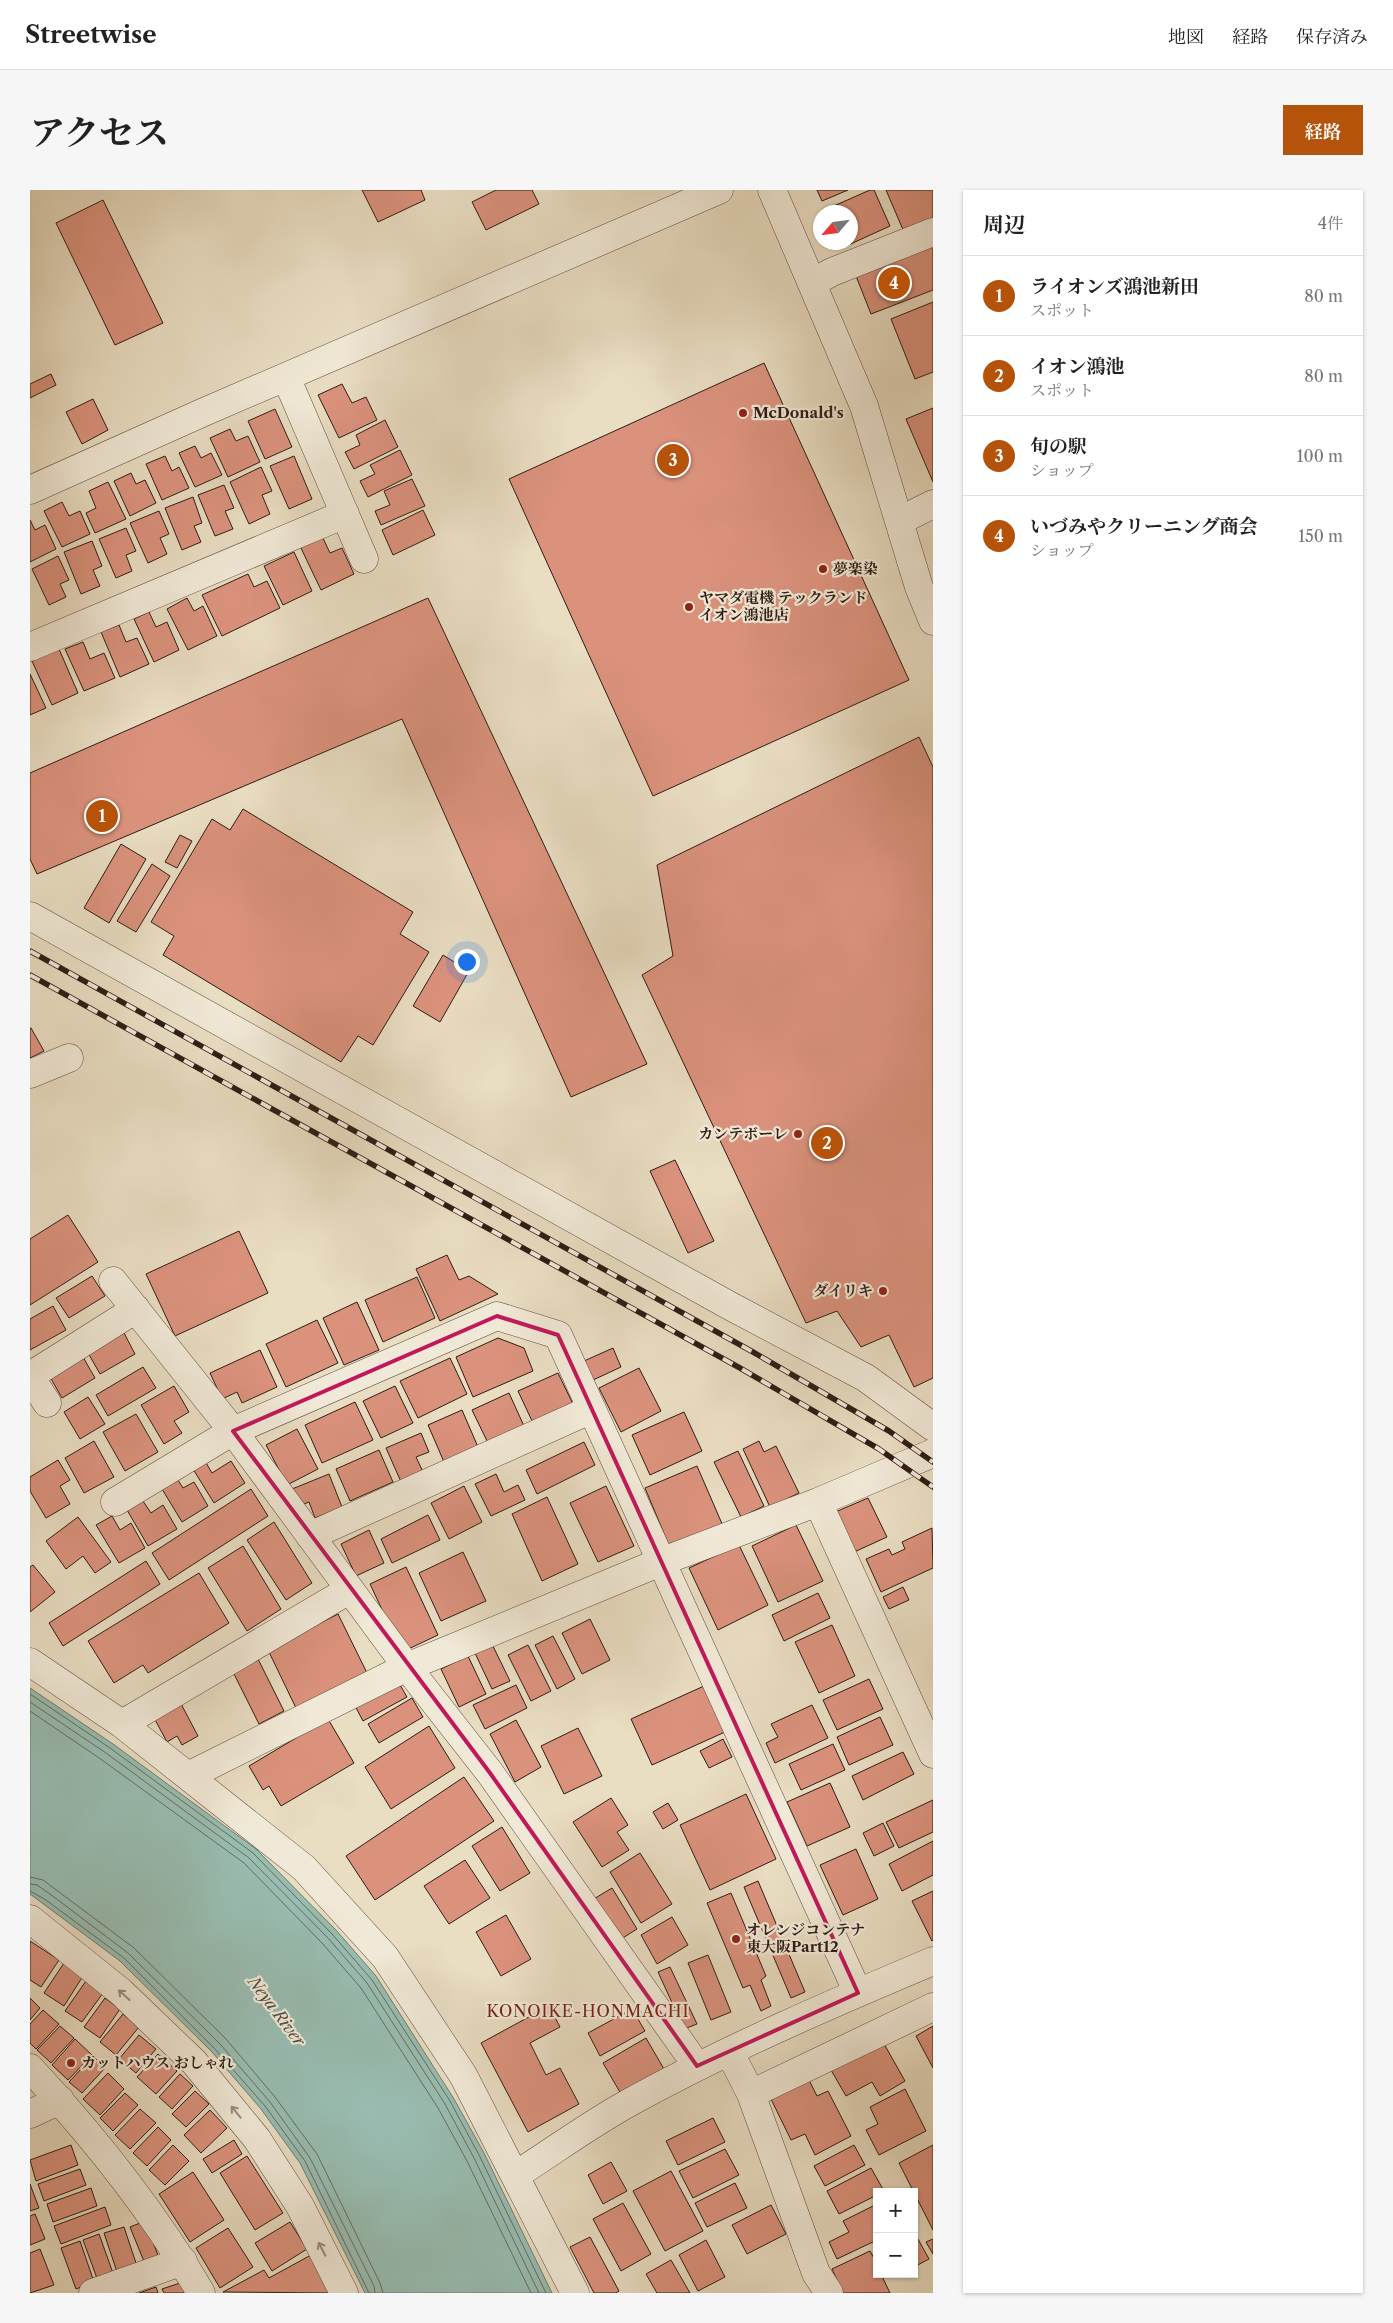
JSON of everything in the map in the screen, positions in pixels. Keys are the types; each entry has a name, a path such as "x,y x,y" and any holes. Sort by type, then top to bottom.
{"street":[{"path":"30,490 719,190"},
{"path":"772,190 864,406 919,587 933,621"},
{"path":"812,283 832,272 933,232"},
{"path":"286,377 364,559"},
{"path":"899,520 933,504"},
{"path":"30,647 345,514"},
{"path":"30,916 732,1307 866,1378 933,1427"},
{"path":"30,1074 69,1058"},
{"path":"113,1281 233,1431 349,1590 490,1773 697,2066"},
{"path":"47,1403 30,1376 136,1309"},
{"path":"115,1502 233,1431 497,1316 558,1335 663,1561 858,1993"},
{"path":"310,1536 592,1408"},
{"path":"188,1776 407,1667 663,1561 818,1502 933,1453"},
{"path":"818,1502 933,1754"},
{"path":"122,1724 349,1590"},
{"path":"30,1662 122,1724 304,1868 385,1956 463,2075 575,2293"},
{"path":"30,1919 121,1992 194,2062 257,2139 300,2206 344,2293"},
{"path":"516,2175 632,2101 697,2066 858,1993 933,1962"},
{"path":"750,2094 933,2007"},
{"path":"730,2052 750,2094 816,2273 828,2293"},
{"path":"30,2068 106,2154 183,2261 202,2293"},
{"path":"30,2114 60,2100"},
{"path":"93,2293 183,2261"}],"highlighted area":[{"path":"497,1316 558,1335 858,1993 697,2066 490,1773 233,1431"}],"water":[{"name":"Neya River","path":"30,1688 113,1744 256,1849 336,1930 376,1976 454,2099 484,2153 552,2293 365,2293 300,2163 261,2109 212,2052 120,1961 30,1894"}],"building":[{"path":"362,190 421,190 425,200 378,222"},
{"path":"496,190 532,190 539,204 486,230 472,202"},
{"path":"817,190 848,190 822,201"},
{"path":"874,190 890,226 858,241 858,205 836,205"},
{"path":"886,190 933,190 933,220 904,232"},
{"path":"103,200 163,323 115,345 56,223"},
{"path":"933,246 933,290 871,314 856,276"},
{"path":"933,302 933,372 915,379 891,319"},
{"path":"764,363 909,680 653,796 509,479"},
{"path":"51,374 56,385 30,398 30,384"},
{"path":"342,384 352,403 366,397 377,420 339,438 318,395"},
{"path":"93,399 108,430 82,444 66,412"},
{"path":"933,408 933,482 906,419"},
{"path":"275,409 292,447 265,459 248,421"},
{"path":"385,420 398,447 354,469 345,452 360,445 356,435"},
{"path":"230,429 236,441 248,436 260,462 228,477 210,438"},
{"path":"195,446 201,458 211,453 222,475 195,487 179,453"},
{"path":"400,450 412,475 368,497 360,481 375,474 370,465"},
{"path":"165,456 172,471 179,467 189,488 162,500 146,464"},
{"path":"294,456 312,499 289,509 270,466"},
{"path":"261,467 272,491 262,495 270,514 249,524 230,482"},
{"path":"131,473 136,484 145,480 156,503 130,516 114,481"},
{"path":"412,479 425,506 381,525 375,511 390,505 384,491"},
{"path":"108,482 126,519 95,533 86,513 96,508 89,491"},
{"path":"224,485 234,508 225,511 233,529 215,536 198,495"},
{"path":"193,497 202,523 194,526 201,542 182,550 165,508"},
{"path":"62,502 69,516 80,511 90,534 62,547 44,511"},
{"path":"423,510 435,535 393,555 382,530"},
{"path":"159,511 169,534 160,538 167,554 148,563 130,523"},
{"path":"30,520 35,530 45,525 56,549 30,562"},
{"path":"126,528 136,551 126,555 132,571 116,578 99,539"},
{"path":"322,536 330,553 342,548 354,574 321,590 300,546"},
{"path":"92,541 102,566 93,570 100,586 81,594 64,552"},
{"path":"294,552 312,591 283,605 264,566"},
{"path":"58,556 69,580 60,584 66,597 49,605 32,569"},
{"path":"248,574 254,587 267,581 280,608 222,636 202,595"},
{"path":"187,598 194,611 203,606 217,636 188,650 167,609"},
{"path":"428,598 647,1064 571,1097 402,719 37,874 30,859 30,773"},
{"path":"149,612 156,627 167,622 179,650 154,662 134,619"},
{"path":"119,625 126,642 137,638 149,664 120,677 101,632"},
{"path":"83,642 90,659 104,653 115,678 84,691 65,649"},
{"path":"59,649 78,693 52,705 32,661"},
{"path":"30,674 46,708 30,715"},
{"path":"919,737 933,767 933,1378 914,1387 889,1335 861,1347 837,1311 806,1323 642,975 673,956 657,865"},
{"path":"243,809 413,912 400,934 429,952 373,1045 358,1036 341,1062 163,955 174,936 151,922 212,819 230,830"},
{"path":"180,835 192,841 177,868 165,862"},
{"path":"121,844 146,859 109,923 84,908"},
{"path":"152,864 170,876 136,932 117,921"},
{"path":"443,955 469,971 440,1022 413,1006"},
{"path":"30,1028 44,1051 30,1058"},
{"path":"675,1160 714,1241 688,1253 650,1171"},
{"path":"68,1215 98,1262 30,1305 30,1239"},
{"path":"239,1231 268,1293 175,1336 146,1274"},
{"path":"447,1255 459,1280 469,1276 498,1294 440,1321 416,1269"},
{"path":"92,1276 105,1296 69,1318 56,1298"},
{"path":"417,1277 435,1318 383,1342 365,1300"},
{"path":"357,1302 379,1350 344,1365 323,1318"},
{"path":"53,1306 66,1330 30,1350 30,1319"},
{"path":"317,1320 338,1363 286,1387 266,1344"},
{"path":"123,1331 135,1354 100,1374 87,1351"},
{"path":"498,1338 524,1348 533,1371 473,1397 456,1357"},
{"path":"613,1348 621,1367 593,1380 584,1361"},
{"path":"260,1350 277,1387 242,1403 237,1392 222,1399 210,1373"},
{"path":"83,1357 95,1378 62,1398 50,1377"},
{"path":"450,1358 467,1394 418,1418 400,1381"},
{"path":"143,1367 156,1388 108,1416 96,1395"},
{"path":"639,1368 661,1411 621,1432 599,1388"},
{"path":"558,1373 573,1404 533,1423 518,1391"},
{"path":"174,1386 189,1412 174,1421 182,1433 164,1444 141,1405"},
{"path":"395,1386 413,1423 381,1438 363,1401"},
{"path":"509,1393 524,1426 488,1443 472,1410"},
{"path":"88,1397 105,1424 80,1439 64,1412"},
{"path":"355,1402 373,1440 322,1463 305,1425"},
{"path":"462,1410 478,1447 444,1462 428,1425"},
{"path":"684,1412 702,1451 650,1475 632,1435"},
{"path":"136,1414 158,1452 125,1471 103,1432"},
{"path":"297,1429 318,1469 287,1485 266,1445"},
{"path":"421,1433 429,1452 416,1457 424,1474 402,1484 386,1448"},
{"path":"94,1441 114,1477 84,1493 65,1458"},
{"path":"759,1441 764,1452 776,1446 799,1493 770,1507 743,1449"},
{"path":"584,1442 595,1465 537,1494 526,1470"},
{"path":"379,1450 393,1482 350,1501 336,1469"},
{"path":"738,1451 764,1506 741,1517 714,1462"},
{"path":"58,1460 70,1480 60,1486 70,1504 46,1518 30,1491 30,1477"},
{"path":"205,1461 212,1473 231,1461 245,1483 214,1503 193,1469"},
{"path":"697,1466 723,1526 670,1548 645,1488"},
{"path":"329,1474 342,1507 315,1518 309,1502 299,1506 292,1489"},
{"path":"496,1474 504,1492 518,1485 525,1500 491,1516 475,1484"},
{"path":"178,1480 183,1488 194,1482 208,1506 182,1522 162,1489"},
{"path":"464,1486 482,1522 449,1539 431,1503"},
{"path":"606,1486 634,1546 598,1562 570,1503"},
{"path":"251,1489 268,1516 169,1580 152,1553"},
{"path":"547,1497 578,1564 542,1581 512,1514"},
{"path":"868,1498 887,1537 852,1553 833,1513"},
{"path":"143,1501 151,1513 163,1505 177,1529 148,1546 127,1510"},
{"path":"428,1515 440,1540 392,1563 381,1539"},
{"path":"112,1516 120,1530 131,1523 145,1548 119,1563 96,1525"},
{"path":"78,1517 111,1562 95,1573 83,1556 66,1569 46,1541"},
{"path":"274,1522 312,1583 286,1600 247,1540"},
{"path":"796,1525 823,1581 778,1602 752,1546"},
{"path":"932,1528 933,1568 881,1592 866,1559 889,1549 892,1555 905,1549 902,1542"},
{"path":"369,1530 384,1563 356,1576 341,1544"},
{"path":"739,1545 768,1605 718,1630 689,1568"},
{"path":"243,1546 281,1609 247,1631 208,1568"},
{"path":"463,1552 486,1601 441,1621 419,1573"},
{"path":"146,1561 160,1584 63,1646 49,1623"},
{"path":"33,1565 55,1592 30,1612 30,1567"},
{"path":"406,1567 438,1635 402,1652 370,1584"},
{"path":"199,1573 229,1623 148,1673 143,1665 114,1683 88,1641"},
{"path":"903,1587 909,1600 889,1609 883,1597"},
{"path":"818,1593 830,1618 784,1641 772,1615"},
{"path":"338,1614 367,1673 296,1708 268,1650"},
{"path":"590,1619 610,1660 582,1674 562,1633"},
{"path":"832,1625 855,1676 819,1693 795,1642"},
{"path":"553,1636 575,1679 557,1689 535,1645"},
{"path":"491,1642 510,1681 492,1689 474,1651"},
{"path":"528,1645 551,1691 531,1701 508,1655"},
{"path":"468,1656 486,1694 459,1707 441,1669"},
{"path":"258,1659 284,1711 259,1724 233,1672"},
{"path":"396,1678 407,1697 363,1721 353,1702"},
{"path":"869,1679 883,1709 837,1730 823,1700"},
{"path":"516,1685 527,1708 485,1729 473,1705"},
{"path":"704,1686 725,1732 652,1765 631,1719"},
{"path":"412,1698 423,1717 379,1743 368,1724"},
{"path":"179,1700 198,1736 182,1745 177,1736 167,1742 152,1714"},
{"path":"812,1705 828,1738 775,1763 766,1743 778,1737 771,1724"},
{"path":"880,1717 893,1745 849,1765 837,1737"},
{"path":"328,1719 354,1763 281,1806 269,1786 263,1790 249,1766"},
{"path":"516,1720 541,1767 515,1782 490,1734"},
{"path":"429,1726 455,1768 391,1809 365,1767"},
{"path":"578,1728 602,1776 564,1794 541,1746"},
{"path":"723,1739 732,1757 709,1768 700,1751"},
{"path":"833,1744 845,1770 801,1790 789,1764"},
{"path":"903,1752 914,1774 863,1800 852,1776"},
{"path":"464,1777 494,1821 375,1900 346,1856"},
{"path":"830,1783 850,1827 807,1846 787,1802"},
{"path":"746,1794 776,1859 710,1890 680,1825"},
{"path":"611,1798 628,1825 617,1832 629,1850 602,1867 573,1822"},
{"path":"933,1800 933,1832 899,1848 886,1822"},
{"path":"668,1803 678,1820 663,1829 653,1812"},
{"path":"883,1823 894,1846 874,1856 863,1833"},
{"path":"502,1827 530,1873 500,1891 472,1846"},
{"path":"933,1841 933,1875 902,1891 889,1864"},
{"path":"856,1849 878,1899 843,1915 820,1865"},
{"path":"640,1853 672,1904 641,1923 610,1872"},
{"path":"465,1860 490,1898 449,1924 424,1886"},
{"path":"758,1881 805,1992 791,1998 744,1887"},
{"path":"612,1888 637,1929 618,1941 592,1900"},
{"path":"933,1891 933,1940 932,1941 912,1901"},
{"name":"オレンジコンテナ 東大阪Part12","path":"731,1893 766,1976 761,1980 771,2006 761,2011 750,1985 743,1988 707,1903"},
{"path":"506,1915 531,1959 501,1976 476,1932"},
{"path":"672,1917 688,1945 657,1964 641,1935"},
{"path":"30,1941 59,1960 41,1987 30,1980"},
{"path":"708,1955 731,2012 711,2020 688,1963"},
{"path":"64,1963 83,1976 64,2006 44,1993"},
{"path":"670,1967 697,2024 684,2029 658,1972"},
{"path":"86,1981 103,1993 82,2022 65,2011"},
{"path":"30,1998 40,2008 30,2020"},
{"path":"105,1998 120,2009 100,2038 84,2027"},
{"path":"549,2006 560,2027 530,2043 546,2075 560,2068 579,2104 528,2132 481,2043"},
{"path":"632,2009 645,2031 600,2056 588,2033"},
{"path":"43,2010 59,2024 36,2049 30,2043 30,2024"},
{"path":"123,2014 139,2027 116,2055 100,2042"},
{"path":"60,2026 74,2038 51,2063 37,2050"},
{"path":"933,2026 933,2068 916,2036"},
{"path":"139,2035 156,2049 136,2073 119,2059"},
{"path":"646,2038 664,2069 621,2094 603,2063"},
{"path":"75,2039 92,2055 68,2080 52,2065"},
{"path":"883,2042 905,2081 880,2096 872,2082 846,2096 831,2070"},
{"path":"158,2054 177,2071 156,2094 137,2077"},
{"path":"93,2056 105,2068 82,2093 69,2082"},
{"path":"108,2073 124,2089 100,2115 83,2099"},
{"path":"180,2074 193,2086 172,2109 159,2097"},
{"path":"808,2078 817,2096 828,2091 851,2136 815,2155 805,2134 791,2140 770,2097"},
{"path":"905,2089 926,2131 879,2155 866,2130 878,2124 870,2107"},
{"path":"195,2091 209,2104 186,2127 172,2114"},
{"path":"125,2093 138,2105 113,2131 100,2118"},
{"path":"140,2109 156,2123 130,2149 115,2135"},
{"path":"210,2110 227,2128 201,2153 184,2135"},
{"path":"713,2118 725,2142 678,2165 666,2141"},
{"path":"158,2127 171,2140 147,2166 133,2153"},
{"path":"234,2140 242,2154 212,2173 203,2159"},
{"path":"71,2145 78,2165 36,2181 30,2160"},
{"path":"173,2145 189,2161 165,2185 149,2170"},
{"path":"854,2145 865,2165 825,2186 814,2166"},
{"path":"933,2145 933,2230 918,2200 918,2188 912,2188 899,2163"},
{"path":"725,2149 739,2175 693,2198 679,2171"},
{"path":"247,2156 283,2213 255,2230 220,2173"},
{"path":"611,2162 627,2191 603,2204 588,2175"},
{"path":"871,2168 882,2188 873,2188 873,2197 839,2214 827,2191"},
{"path":"80,2169 86,2185 44,2201 38,2184"},
{"path":"671,2171 703,2231 665,2251 633,2191"},
{"path":"193,2172 224,2220 190,2242 159,2194"},
{"path":"735,2183 747,2208 707,2227 695,2203"},
{"path":"30,2184 39,2208 30,2211"},
{"path":"91,2188 97,2206 53,2222 47,2204"},
{"path":"623,2203 651,2254 621,2271 593,2219"},
{"path":"771,2205 786,2234 747,2254 732,2225"},
{"path":"873,2206 873,2242 837,2259 829,2242 849,2232 843,2221"},
{"path":"105,2207 111,2225 61,2244 54,2226"},
{"path":"35,2214 45,2239 30,2245 30,2216"},
{"path":"145,2221 159,2258 145,2264 130,2227"},
{"path":"290,2222 307,2249 272,2271 255,2243"},
{"path":"124,2227 137,2266 117,2272 104,2233"},
{"path":"228,2228 253,2267 220,2288 196,2248"},
{"path":"99,2234 114,2276 98,2281 83,2240"},
{"path":"590,2237 619,2291 616,2293 594,2293 570,2247"},
{"path":"918,2239 929,2259 918,2265"},
{"path":"933,2239 933,2254 926,2242"},
{"path":"706,2240 725,2277 698,2291 679,2255"},
{"path":"80,2241 94,2282 76,2289 61,2248"},
{"path":"40,2249 54,2285 30,2293 30,2253"},
{"path":"870,2251 873,2257 873,2278 883,2278 890,2293 843,2293 832,2269"},
{"path":"311,2255 332,2293 223,2292 264,2270 269,2278"},
{"path":"671,2260 690,2293 657,2293 646,2274"},
{"path":"183,2282 187,2293 164,2293 162,2289"},
{"path":"156,2287 158,2293 139,2293"}],"railway":[{"path":"30,951 753,1352 889,1431 933,1462"},
{"path":"30,975 740,1368 879,1449 933,1487"}],"place":[{"name":"いづみやクリーニング商会","path":"894,283"},
{"name":"McDonald's","path":"743,413"},
{"name":"旬の駅","path":"673,460"},
{"name":"夢楽染","path":"823,569"},
{"name":"ヤマダ電機 テックランド イオン鴻池店","path":"689,607"},
{"name":"ライオンズ鴻池新田","path":"102,816"},
{"name":"カンテボーレ","path":"798,1134"},
{"name":"イオン鴻池","path":"827,1143"},
{"name":"ダイリキ","path":"883,1291"},
{"name":"オレンジコンテナ 東大阪Part12","path":"736,1939"},
{"name":"カットハウス おしゃれ","path":"71,2063"}],"district":[{"name":"KONOIKE-HONMACHI","path":"588,2011"}]}
